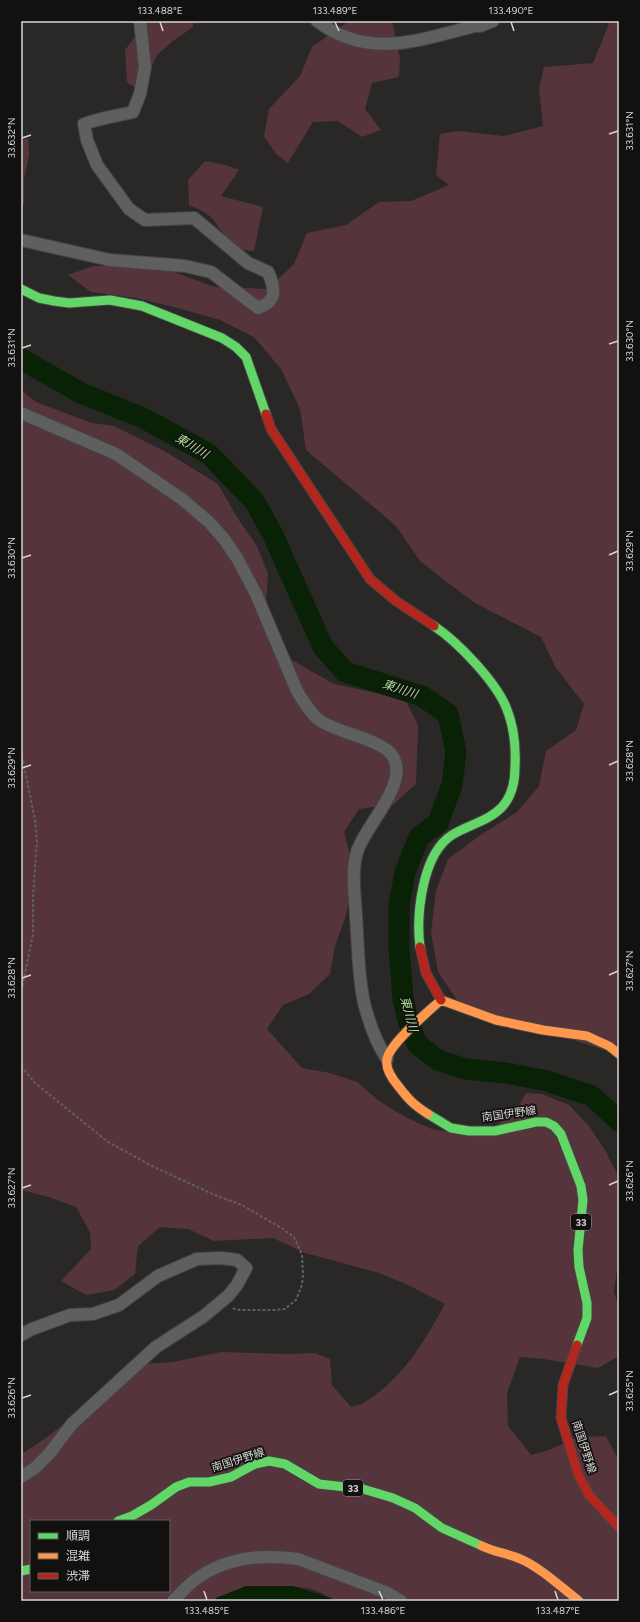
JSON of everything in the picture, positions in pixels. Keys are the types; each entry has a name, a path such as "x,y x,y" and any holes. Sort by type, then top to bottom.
{"main road":[{"path":"21,289 39,298 54,301 70,303 110,300 142,306 222,338 236,347 246,357 272,428 370,579 387,596 443,633 488,681 506,706 515,740 515,769 510,796 502,807 445,841 435,853 426,871 420,908 419,938 421,956 430,982 441,1000 496,1020 543,1030 587,1036 609,1046 619,1054"},
{"path":"387,1059 396,1041 441,1000"},
{"name":"南国伊野線","path":"387,1059 388,1071 413,1105 451,1128 470,1131 495,1131 536,1122 546,1122 554,1126 561,1134 581,1186 583,1200 578,1250 579,1267 587,1303 587,1318 563,1385 561,1401 562,1418 578,1474 590,1495 619,1528"},
{"name":"南国伊野線","path":"121,1520 132,1516 151,1505 176,1487 189,1482 209,1482 231,1477 256,1464 270,1461 285,1464 320,1484 363,1489 393,1498 415,1508 442,1528 492,1551 518,1558 529,1564 579,1601"}],"street":[{"path":"21,240 110,260 191,267 211,272 258,308 266,305 272,299 274,285 268,272 248,263 194,218 145,220 129,209 97,165 87,140 84,124 98,119 133,112 140,94 145,67 140,21"},
{"path":"317,21 329,30 344,36 368,43 394,44 415,41 480,26 493,21"},
{"path":"21,413 116,454 182,499 210,523 224,539 237,558 256,594 297,691 305,705 318,719 331,727 382,746 392,755 398,773 392,790 373,821 357,852 354,873 358,950 364,1003 380,1049 387,1059"},
{"path":"21,1335 32,1329 70,1315 93,1314 119,1305 158,1276 196,1259 221,1258 237,1260 246,1268 228,1296 204,1316 156,1347 72,1424 49,1454 35,1468 21,1477"},
{"path":"173,1601 196,1579 217,1567 250,1557 298,1559 388,1593 401,1601"}],"path":[{"path":"21,751 35,820 37,840 33,897 33,934 21,993"},
{"path":"21,1066 34,1082 108,1142 161,1170 217,1196 242,1205 294,1237 302,1255 303,1274 302,1285 296,1300 285,1309 275,1310 240,1310 217,1305"}],"shaded area":[{"path":"143,21 193,21 193,27 173,41 157,55 140,91 127,82 125,50 138,33"},
{"path":"349,21 392,21 400,59 399,77 372,83 365,109 381,130 362,137 338,121 313,122 288,163 276,154 264,136 269,109 300,76 312,47"},
{"path":"606,21 619,21 619,1059 605,1050 460,1004 438,972 431,933 436,891 448,859 482,834 517,812 539,786 546,751 576,730 584,704 556,668 541,637 475,603 420,561 396,526 306,450 300,409 281,369 254,337 220,320 178,308 136,298 91,292 68,275 93,266 131,266 166,269 214,287 268,289 294,264 307,233 346,225 379,202 411,201 449,185 436,175 440,134 457,131 504,136 543,126 539,88 544,67 593,63 609,24"},
{"path":"28,138 29,155 24,179 24,204 21,206 21,140"},
{"path":"205,161 226,165 239,170 221,196 263,207 254,251 239,248 229,240 211,217 189,205 188,180"},
{"path":"21,390 36,402 92,423 114,426 166,452 218,484 240,522 257,546 268,574 266,603 283,655 334,684 405,699 418,725 416,784 394,804 359,809 344,832 351,859 352,888 345,918 335,946 330,974 309,994 283,1005 267,1029 302,1068 330,1073 357,1082 379,1101 405,1117 432,1129 462,1134 491,1129 515,1112 526,1093 542,1094 569,1105 589,1126 605,1150 618,1176 619,1256 614,1292 619,1307 619,1356 598,1368 544,1359 520,1357 507,1393 508,1426 531,1455 549,1450 578,1437 606,1436 619,1461 619,1601 336,1601 314,1590 303,1587 279,1586 217,1597 216,1601 21,1601 21,1451 25,1452 50,1435 119,1379 143,1364 173,1362 221,1352 288,1354 315,1353 330,1359 332,1385 351,1407 366,1401 381,1391 403,1369 430,1331 445,1304 406,1284 379,1273 305,1253 273,1238 214,1241 188,1229 160,1227 138,1246 135,1274 114,1290 86,1295 61,1281 91,1249 90,1232 76,1207 49,1197 21,1190"},
{"path":"246,1586 293,1586 339,1601 215,1601 216,1598"}],"waterway":[{"name":"東川川","path":"21,359 81,393 143,418 209,454 255,502 273,535 323,647 345,672 422,696 448,714 456,752 452,785 438,823 419,837 405,872 399,906 399,948 403,999 408,1020 417,1044 438,1060 465,1069 506,1073 547,1081 592,1096 619,1121"}],"traffic: fast":[{"path":"21,289 39,298 54,301 69,303 110,300 142,306 222,338 236,347 246,357 266,414"},
{"path":"420,947 420,903 423,886 434,856 442,844 452,835 491,816 502,807 511,793 515,772 513,729 509,714 501,697 485,674 475,663 454,642 434,626"},
{"path":"428,1114 451,1128 469,1131 495,1131 536,1122 546,1122 554,1126 561,1134 581,1186 583,1200 578,1250 579,1267 587,1303 587,1318 577,1345"},
{"path":"121,1520 132,1516 151,1505 176,1487 189,1482 209,1482 231,1477 255,1464 269,1461 285,1464 319,1484 363,1489 393,1498 415,1508 442,1528 482,1546"},
{"path":"21,1571 30,1569"}],"traffic: slow":[{"path":"428,1114 412,1102 394,1081 387,1067 387,1059 390,1052 402,1036 441,1000 496,1020 543,1030 587,1036 609,1046 619,1054"},
{"path":"482,1546 514,1556 534,1566 579,1601"}],"traffic: jam":[{"path":"266,414 271,429 370,579 396,601 434,626"},
{"path":"420,947 426,973 441,1000"},
{"path":"577,1345 563,1385 561,1418 578,1474 589,1495 619,1527"}]}
